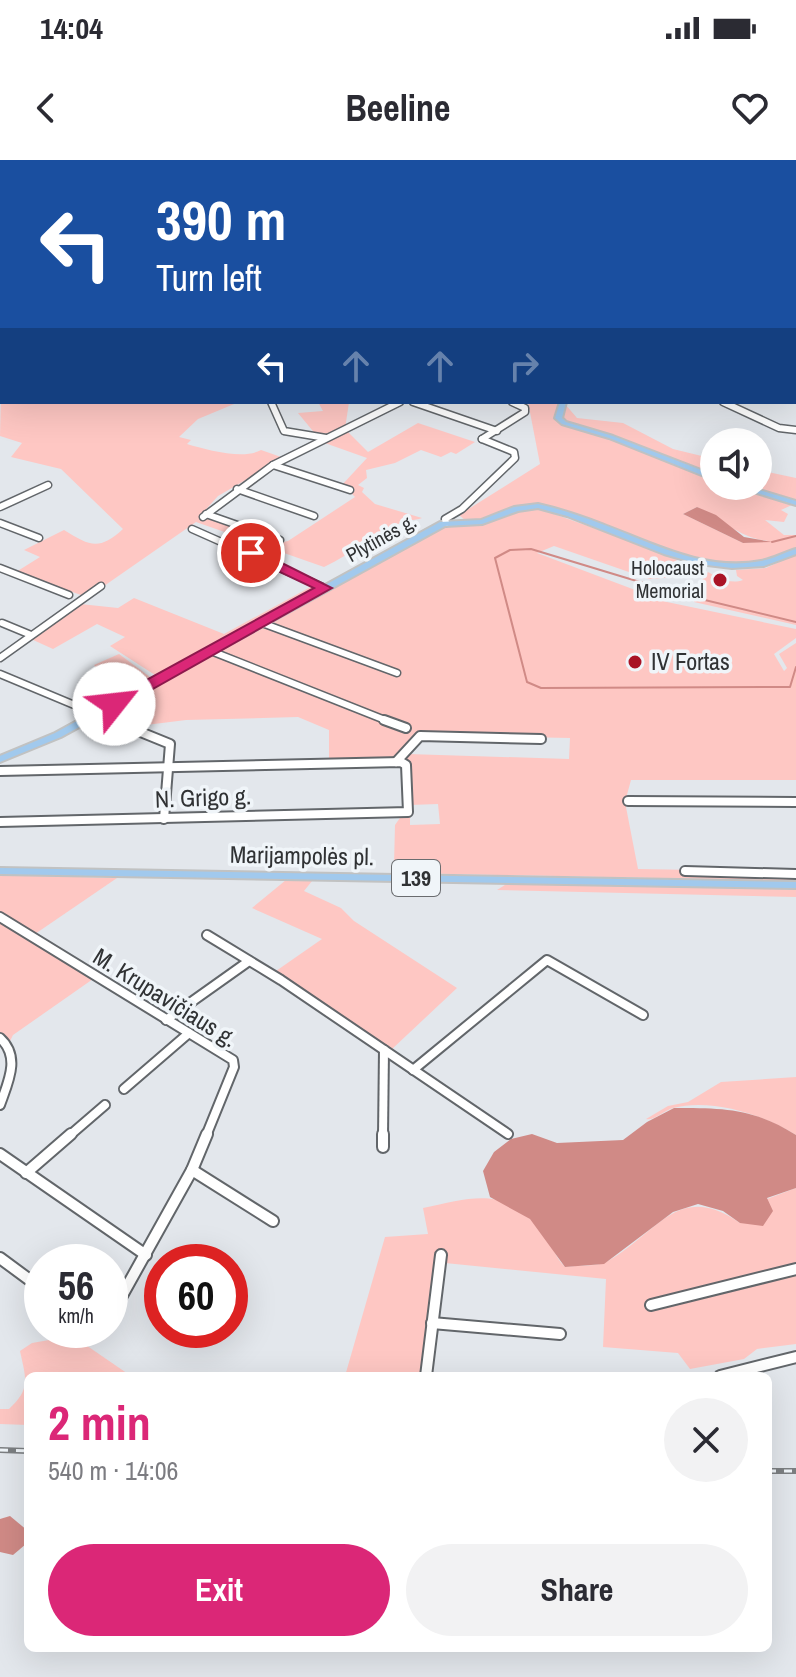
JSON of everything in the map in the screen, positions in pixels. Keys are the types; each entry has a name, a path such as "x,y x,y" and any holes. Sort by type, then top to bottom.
{"main road":[{"path":"562,404 558,418 564,423 611,437 700,472"},
{"path":"772,496 796,503"},
{"name":"Plytinės g.","path":"0,759 40,744 446,523 482,522 523,507 538,506 713,565 760,567 796,551"},
{"name":"Marijampolės pl.","path":"0,871 796,885"}],"street":[{"path":"272,404 284,431 326,439"},
{"path":"280,540 204,515 273,465 396,404"},
{"path":"419,404 497,431"},
{"path":"446,523 445,519 462,509 517,456 482,439 525,412 525,408 516,404"},
{"path":"727,404 779,428 796,430"},
{"path":"273,465 350,490"},
{"path":"4,506 48,485"},
{"path":"237,489 314,516"},
{"path":"0,523 39,538"},
{"path":"192,529 325,588"},
{"path":"0,568 69,595"},
{"path":"0,658 101,586"},
{"path":"2,623 31,635"},
{"path":"262,623 397,673"},
{"path":"211,651 406,728"},
{"path":"0,674 170,744 164,819"},
{"path":"0,771 398,762 420,736 541,739"},
{"name":"N. Grigo g.","path":"0,822 408,812 406,765 398,762"},
{"path":"628,801 796,802"},
{"path":"685,871 796,874"},
{"name":"M. Krupavičiaus g.","path":"0,917 233,1060 234,1067 192,1170 152,1244"},
{"path":"207,935 508,1134"},
{"path":"413,1070 547,960 643,1015"},
{"path":"166,1020 249,961"},
{"path":"124,1089 189,1033"},
{"path":"0,1038 11,1047 13,1055 0,1105"},
{"path":"383,1147 384,1050"},
{"path":"26,1173 105,1105"},
{"path":"0,1154 144,1254"},
{"path":"192,1170 273,1221"},
{"path":"426,1372 441,1255"},
{"path":"0,1258 24,1276"},
{"name":"M. Krupavičiaus g.","path":"128,1286 144,1258"},
{"path":"651,1305 796,1269"},
{"path":"432,1323 560,1334"},
{"path":"736,1372 796,1357"}],"shaded area":[{"path":"1,404 234,404 198,419 179,437 191,440 187,444 215,451 245,454 261,450 284,458 218,496 200,516 279,543 288,541 355,497 351,493 355,490 341,486 367,458 322,442 347,431 368,452 418,423 475,442 456,454 451,452 441,457 421,450 395,463 366,470 367,478 358,485 364,488 362,492 375,504 422,518 401,522 324,567 196,522 104,586 99,584 81,595 16,572 40,557 24,550 64,530 94,544 107,541 123,529 61,469 11,457 22,443 0,436"},
{"path":"319,404 349,404 345,429 317,436 298,413 323,411"},
{"path":"528,404 558,404 554,418 562,425 601,435 700,475 700,500 772,498 794,504 781,510 788,514 784,522 765,520 784,535 796,535 796,549 764,561 732,564 699,560 539,505 465,520 459,515 540,464","holes":["697,507 758,539 768,541 743,543 683,514"]},
{"path":"565,404 577,418 623,423 673,449 700,456 700,470 619,437 568,424 560,416"},
{"path":"772,473 796,478 796,501 772,494"},
{"path":"697,507 716,515 744,537 772,542 743,543 683,514"},
{"path":"540,509 678,558 671,570 678,577 649,579 554,546 537,553 667,602 796,629 796,638 774,654 784,671 787,668 779,654 796,643 796,780 631,780 625,802 638,869 754,871 796,876 796,881 405,873 402,867 394,865 395,825 402,815 410,814 410,825 440,824 438,804 410,805 401,760 408,754 569,759 570,738 421,735 397,759 329,763 329,730 298,717 186,720 130,727 105,716 123,702 441,527 481,523 520,510"},
{"path":"796,554 796,625 694,602 694,591 708,572 724,580 743,580 737,576 736,570 766,568"},
{"path":"314,585 319,588 158,677 110,646 125,637 97,624 53,649 31,639 80,604 118,608 134,598 224,634"},
{"path":"119,654 150,677 151,681 130,691 101,674 94,665"},
{"path":"0,875 117,878 35,934 0,912"},
{"path":"286,880 312,881 304,891 341,908 354,921 457,988 391,1050 276,971 322,939 252,908"},
{"path":"508,883 796,888 796,897 497,890"},
{"path":"0,922 93,979 13,1035 10,1041 0,1035"},
{"path":"796,1077 796,1135 753,1115 704,1105 673,1108 646,1119 668,1106 688,1102 721,1082"},
{"path":"674,1108 737,1111 766,1119 796,1135 796,1188 767,1198 773,1211 763,1226 740,1223 723,1211 698,1204 673,1212 604,1264 565,1267 530,1219 490,1197 483,1171 494,1152 511,1139 532,1134 557,1143 623,1140 647,1122"},
{"path":"796,1188 796,1344 757,1349 744,1359 690,1369 678,1353 603,1347 606,1279 435,1262 422,1372 346,1372 385,1237 428,1234 423,1208 475,1199 504,1202 531,1220 565,1267 604,1263 655,1225 684,1209 700,1207 719,1211 740,1223 767,1199"},
{"path":"24,1348 90,1348 125,1372 24,1372 20,1351"},
{"path":"24,1389 24,1425 0,1424 0,1409 9,1409"},
{"path":"10,1516 24,1528 24,1546 13,1555 0,1552 0,1519"}],"waterway":[{"path":"772,542 796,536"},
{"path":"663,589 531,549 510,550 495,558 527,682 541,688 790,687 796,667"},
{"path":"684,595 796,622"}],"railway":[{"path":"0,1450 24,1451"},
{"path":"772,1471 796,1471"}],"place":[{"name":"Holocaust Memorial","path":"720,580"},
{"name":"IV Fortas","path":"635,662"}],"route":[{"path":"114,704 325,588 251,553"}]}
